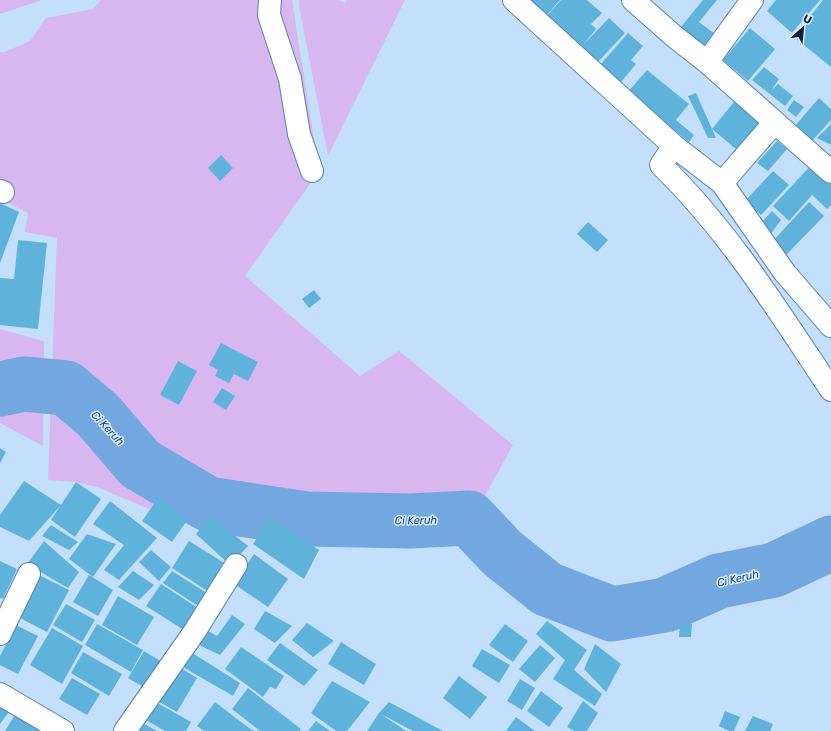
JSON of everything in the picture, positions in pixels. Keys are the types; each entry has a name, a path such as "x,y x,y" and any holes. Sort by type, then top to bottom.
{"street":[{"path":"270,0 269,15 290,79 299,134 312,171"},
{"path":"514,0 670,152 722,183 785,273 831,326"},
{"path":"633,0 675,37 707,62 774,124 831,172"},
{"path":"707,62 752,0"},
{"path":"722,183 774,124"},
{"path":"670,152 661,165 714,224 757,279 831,390"},
{"path":"125,731 195,631 236,565"},
{"path":"0,634 29,574"},
{"path":"0,694 63,731"}],"shaded area":[{"path":"0,0 42,0 0,14"},
{"path":"101,0 292,0 319,171 245,276 360,376 399,351 513,445 459,543 270,513 182,523 97,487 76,482 48,480 57,238 25,232 28,213 0,199 0,52 5,52 30,41 46,18 93,9"},
{"path":"299,0 339,0 345,3 347,0 405,0 328,156 299,6"},
{"path":"0,329 44,341 43,446 0,423"}],"building":[{"path":"517,0 560,0 542,21"},
{"path":"561,0 587,0 602,13 591,24 596,29 583,45 609,18 625,33 596,64 540,24"},
{"path":"703,0 717,0 699,22 719,37 708,50 680,28"},
{"path":"776,0 820,0 792,33 767,11"},
{"path":"823,0 831,0 831,67 794,37"},
{"path":"750,28 775,49 748,81 723,60"},
{"path":"628,33 643,46 631,60 636,64 621,82 601,64"},
{"path":"764,67 779,79 771,91 778,84 793,96 785,106 752,80"},
{"path":"647,70 689,104 676,120 694,135 689,142 627,93"},
{"path":"696,93 716,138 708,138 688,96"},
{"path":"738,97 770,123 743,155 712,129"},
{"path":"819,98 831,109 831,120 812,141 794,127"},
{"path":"794,100 804,107 796,117 787,110"},
{"path":"831,124 831,145 817,138"},
{"path":"777,141 787,149 768,171 757,163"},
{"path":"221,155 233,168 220,181 208,168"},
{"path":"815,161 831,176 831,205 827,209 812,195 789,221 773,206"},
{"path":"773,171 789,185 761,215 745,201"},
{"path":"809,202 824,216 785,256 771,243"},
{"path":"0,203 19,212 0,263"},
{"path":"772,211 781,220 770,235 762,222"},
{"path":"588,222 608,240 597,252 577,234"},
{"path":"18,240 47,243 38,329 0,325 0,278 14,279"},
{"path":"314,290 321,299 309,308 302,299"},
{"path":"221,343 258,362 248,381 234,374 229,383 215,376 218,370 209,365"},
{"path":"178,361 197,371 179,405 160,395"},
{"path":"222,388 235,396 226,410 213,402"},
{"path":"0,448 6,452 0,463"},
{"path":"24,481 61,505 29,541 0,527 0,515"},
{"path":"76,482 101,499 75,537 51,520"},
{"path":"159,497 188,519 172,542 142,521"},
{"path":"110,501 157,538 119,580 104,570 124,545 93,524"},
{"path":"210,516 248,546 230,565 196,534"},
{"path":"270,518 319,550 304,579 253,544"},
{"path":"51,525 78,542 69,550 42,536"},
{"path":"87,534 116,544 93,577 69,559"},
{"path":"44,541 79,572 68,588 27,564"},
{"path":"189,541 229,566 212,594 172,568"},
{"path":"151,550 171,567 159,581 139,562"},
{"path":"254,554 288,579 268,607 234,584"},
{"path":"0,561 17,569 3,599 0,598"},
{"path":"133,571 154,585 139,600 118,587"},
{"path":"172,571 213,597 204,610 163,583"},
{"path":"39,575 69,590 47,632 18,617"},
{"path":"89,575 113,590 98,616 73,602"},
{"path":"161,584 201,610 187,632 146,606"},
{"path":"118,596 154,617 137,645 102,625"},
{"path":"66,604 95,620 82,642 53,625"},
{"path":"265,611 292,626 275,643 254,629"},
{"path":"232,615 245,624 220,655 197,644 203,628 217,636"},
{"path":"547,621 587,650 574,670 602,694 595,706 553,679 565,660 536,634"},
{"path":"307,623 334,641 313,657 292,640"},
{"path":"680,623 692,624 691,637 679,637"},
{"path":"97,624 143,650 131,672 85,645"},
{"path":"505,624 528,641 513,662 489,645"},
{"path":"16,625 38,636 18,674 0,665 0,656"},
{"path":"52,628 83,646 62,684 30,665"},
{"path":"341,642 376,664 364,685 328,664"},
{"path":"280,643 318,670 304,686 267,660"},
{"path":"595,644 621,664 606,692 584,669"},
{"path":"540,645 555,658 535,682 519,669"},
{"path":"241,647 284,676 276,689 270,687 263,697 225,669"},
{"path":"186,649 240,683 233,696 176,663"},
{"path":"482,649 510,665 499,683 472,666"},
{"path":"144,651 167,665 152,692 128,678"},
{"path":"83,652 122,674 109,696 71,673"},
{"path":"176,665 197,678 177,712 156,700"},
{"path":"459,676 487,697 470,719 443,698"},
{"path":"72,678 100,694 87,715 59,699"},
{"path":"520,679 535,688 522,710 507,701"},
{"path":"332,681 370,702 347,731 336,731 311,713"},
{"path":"248,688 301,729 300,731 260,731 232,709"},
{"path":"541,691 563,708 549,727 527,711"},
{"path":"0,700 11,709 0,724"},
{"path":"154,701 191,722 186,731 165,731 144,719"},
{"path":"583,701 598,713 587,731 574,731 567,727"},
{"path":"215,702 254,731 204,731 197,726"},
{"path":"389,702 443,731 413,731 381,714 406,731 367,731 379,713"},
{"path":"18,710 42,725 38,731 5,731"},
{"path":"725,711 740,717 734,731 729,731 719,726"},
{"path":"753,716 773,724 770,731 745,731"},
{"path":"516,717 535,731 506,731"},
{"path":"139,721 157,731 133,731"},
{"path":"316,721 330,731 308,731"}],"waterway":[{"name":"Ci Keruh","path":"0,389 24,384 66,388 98,415 140,464 208,504 306,519 410,521 469,518 502,553 547,589 612,614 665,605 719,581 774,570 831,543"}]}
